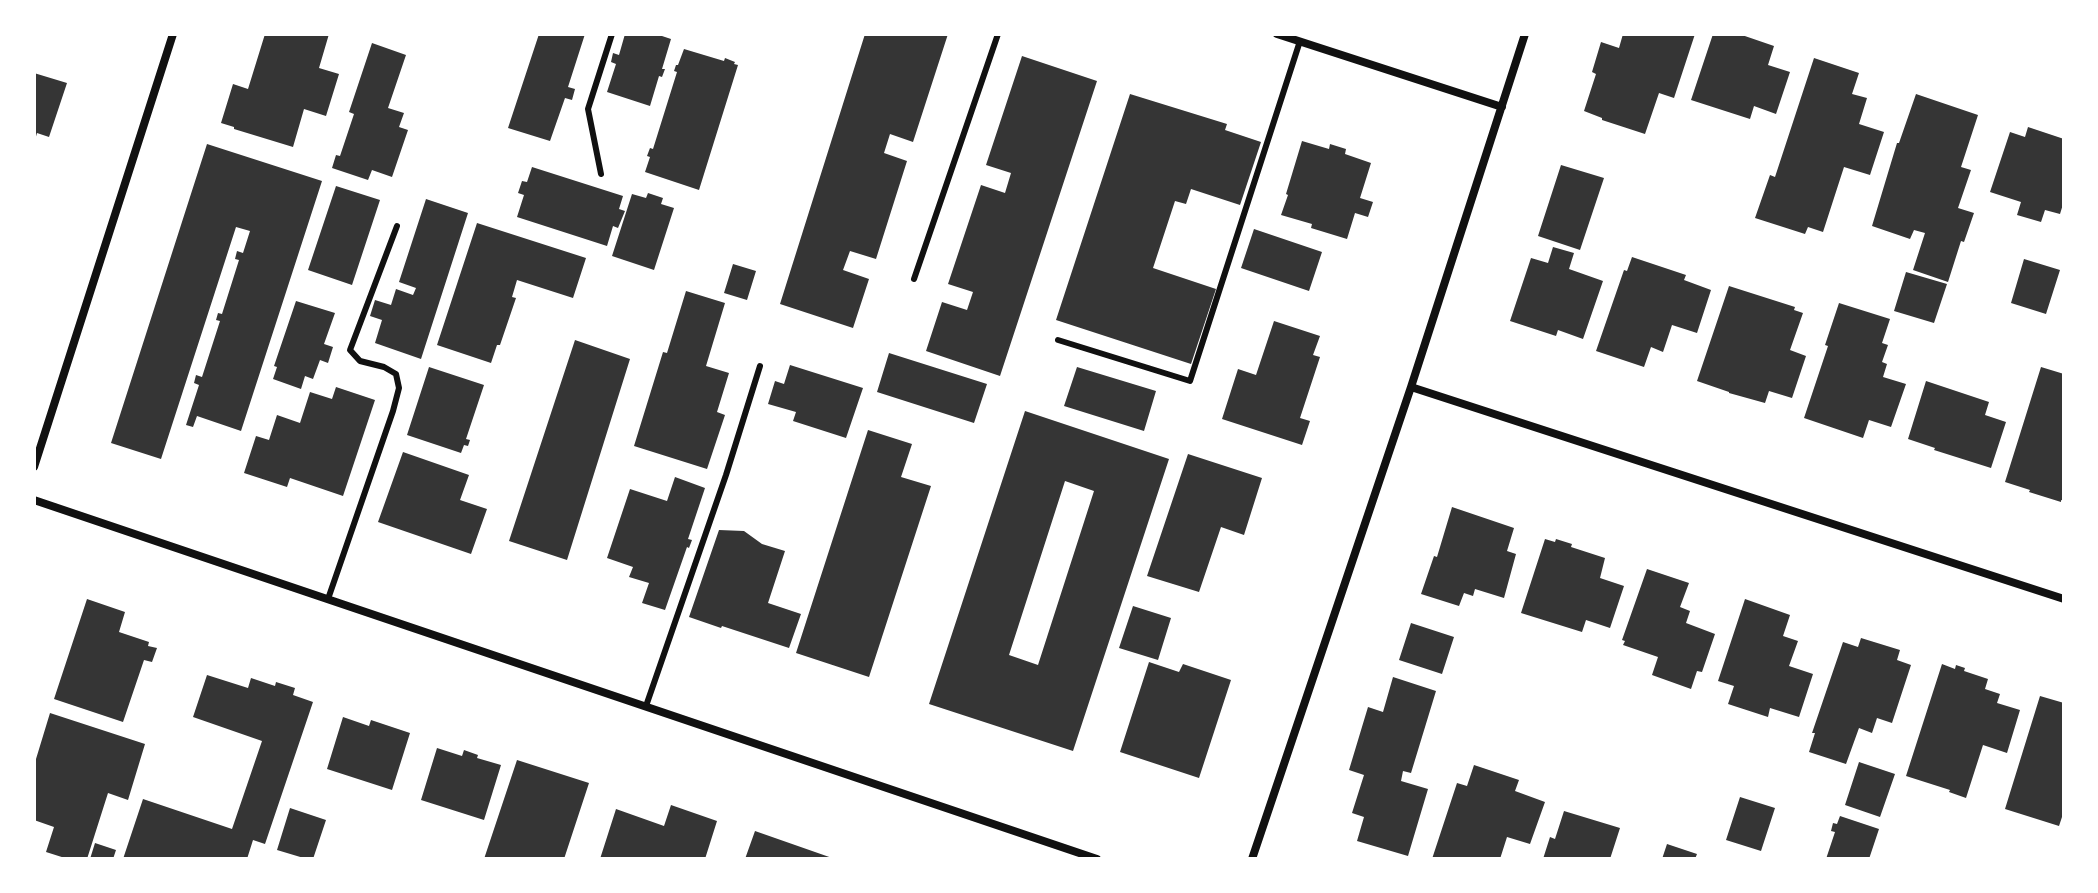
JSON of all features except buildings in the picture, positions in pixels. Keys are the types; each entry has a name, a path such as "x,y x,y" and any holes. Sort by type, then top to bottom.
{"street":[{"path":"34,467 173,34"},
{"path":"1277,34 1502,107"},
{"path":"1252,859 1411,387 1525,34"},
{"path":"1411,387 2064,599"},
{"path":"34,500 1097,859"}],"lane":[{"path":"601,174 588,109 612,34"},
{"path":"914,279 998,34"},
{"path":"1058,340 1190,381 1300,41"},
{"path":"328,599 399,388 396,374 384,367 360,361 350,350 397,226"},
{"path":"646,706 726,475 760,366"}]}
